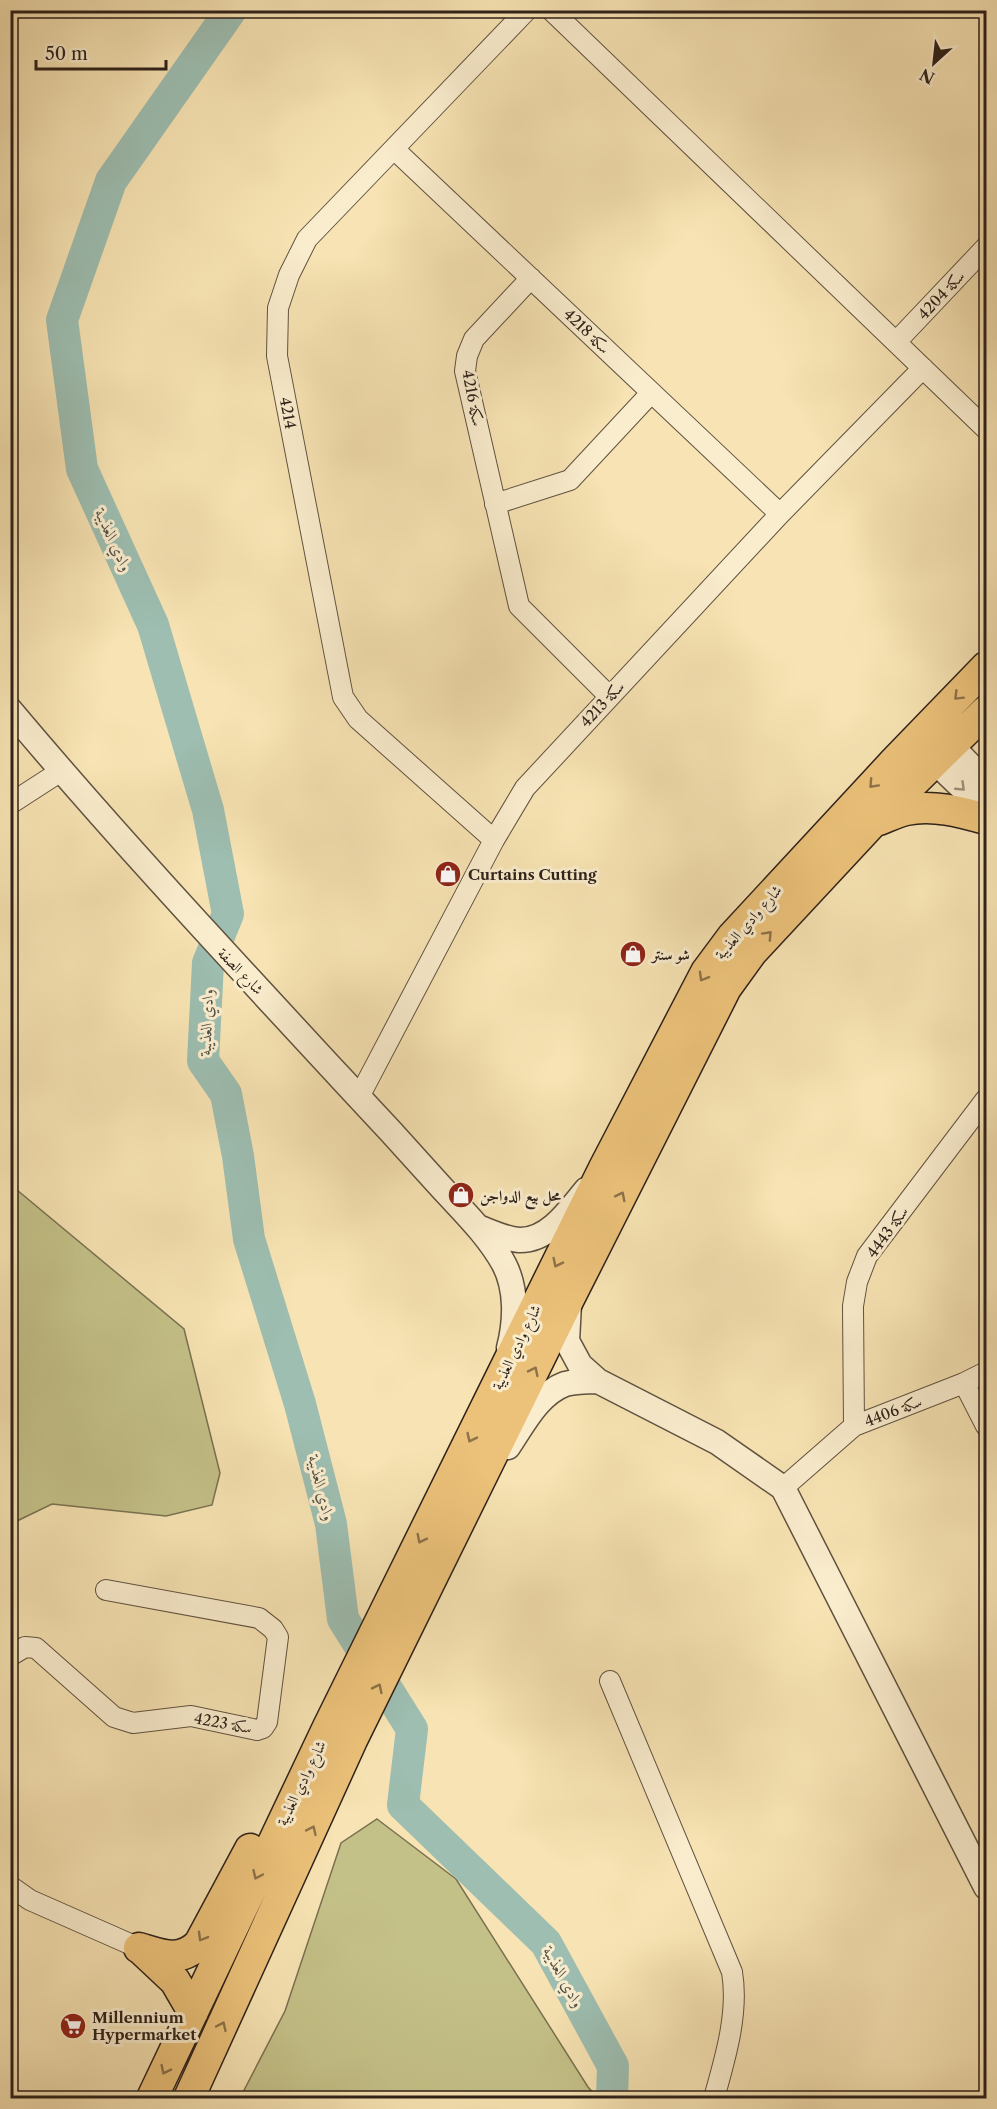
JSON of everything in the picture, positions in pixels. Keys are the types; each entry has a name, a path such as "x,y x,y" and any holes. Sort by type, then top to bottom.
{"main road":[{"name":"شارع وادي العذيبة","path":"460,1493 504,1371 604,1168 706,972 732,938 922,733 987,667"},
{"name":"شارع وادي العذيبة","path":"189,2098 340,1734 460,1493 569,1299 726,988 752,952 873,822 987,711"},
{"path":"873,822 907,810 935,808 963,812 987,819"},
{"name":"شارع وادي العذيبة","path":"152,2098 282,1823 340,1734"},
{"path":"139,1948 168,1956 189,1953 199,1944 247,1852 265,1834 282,1823"},
{"path":"139,1948 175,1981 193,2012"}],"street":[{"name":"4214","path":"494,840 358,719 343,696 277,356 278,308 289,275 307,239 527,10"},
{"path":"551,10 987,429"},
{"name":"سكة 4218","path":"394,149 780,514"},
{"name":"سكة 4204","path":"896,342 987,247"},
{"name":"سكة 4216","path":"531,278 474,339 467,356 465,371 519,606 609,696"},
{"name":"سكة 4213","path":"359,1097 494,840 525,788 780,514 923,368"},
{"path":"495,504 570,480 651,393"},
{"name":"شارع الصفة","path":"10,710 202,930 477,1227 504,1264 513,1288 512,1338 504,1371"},
{"path":"922,733 943,754 987,811"},
{"path":"943,754 987,782"},
{"path":"10,804 62,771"},
{"name":"سكة 4443","path":"854,1426 853,1306 857,1282 867,1256 987,1099"},
{"name":"شارع الصفة","path":"477,1227 519,1240 536,1237 550,1228 570,1209 604,1168"},
{"path":"569,1299 567,1341 580,1365 598,1381 717,1442 783,1488 987,1887"},
{"name":"سكة 4406","path":"783,1488 854,1426 987,1372"},
{"path":"460,1493 546,1395 564,1385 598,1381"},
{"path":"964,1383 987,1426"},
{"name":"سكة 4223","path":"10,1656 25,1647 36,1648 114,1718 124,1722 191,1716 257,1730 263,1728 267,1722 278,1637 267,1622 259,1618 106,1590"},
{"path":"610,1682 732,1972 735,1992 725,2058 714,2098"},
{"path":"10,1886 30,1900 139,1948"}],"shaded area":[{"path":"11,1185 184,1329 220,1473 212,1505 166,1516 52,1504 17,1521 11,1513"},
{"path":"377,1819 456,1879 588,2087 598,2098 240,2098 285,2011 341,1843"}],"waterway":[{"name":"وادي العذيبة","path":"231,10 111,181 62,320 82,469 153,625 208,810 228,914 208,963 203,1061 226,1094 238,1156 249,1239 300,1404 331,1524 343,1619 412,1729 403,1805 546,1943 613,2066 612,2098"}],"place":[{"name":"Curtains Cutting","path":"448,874"},
{"name":"شو سنتر","path":"633,954"},
{"name":"محل بيع الدواجن","path":"461,1195"},
{"name":"Millennium Hypermarket","path":"73,2026"}]}
